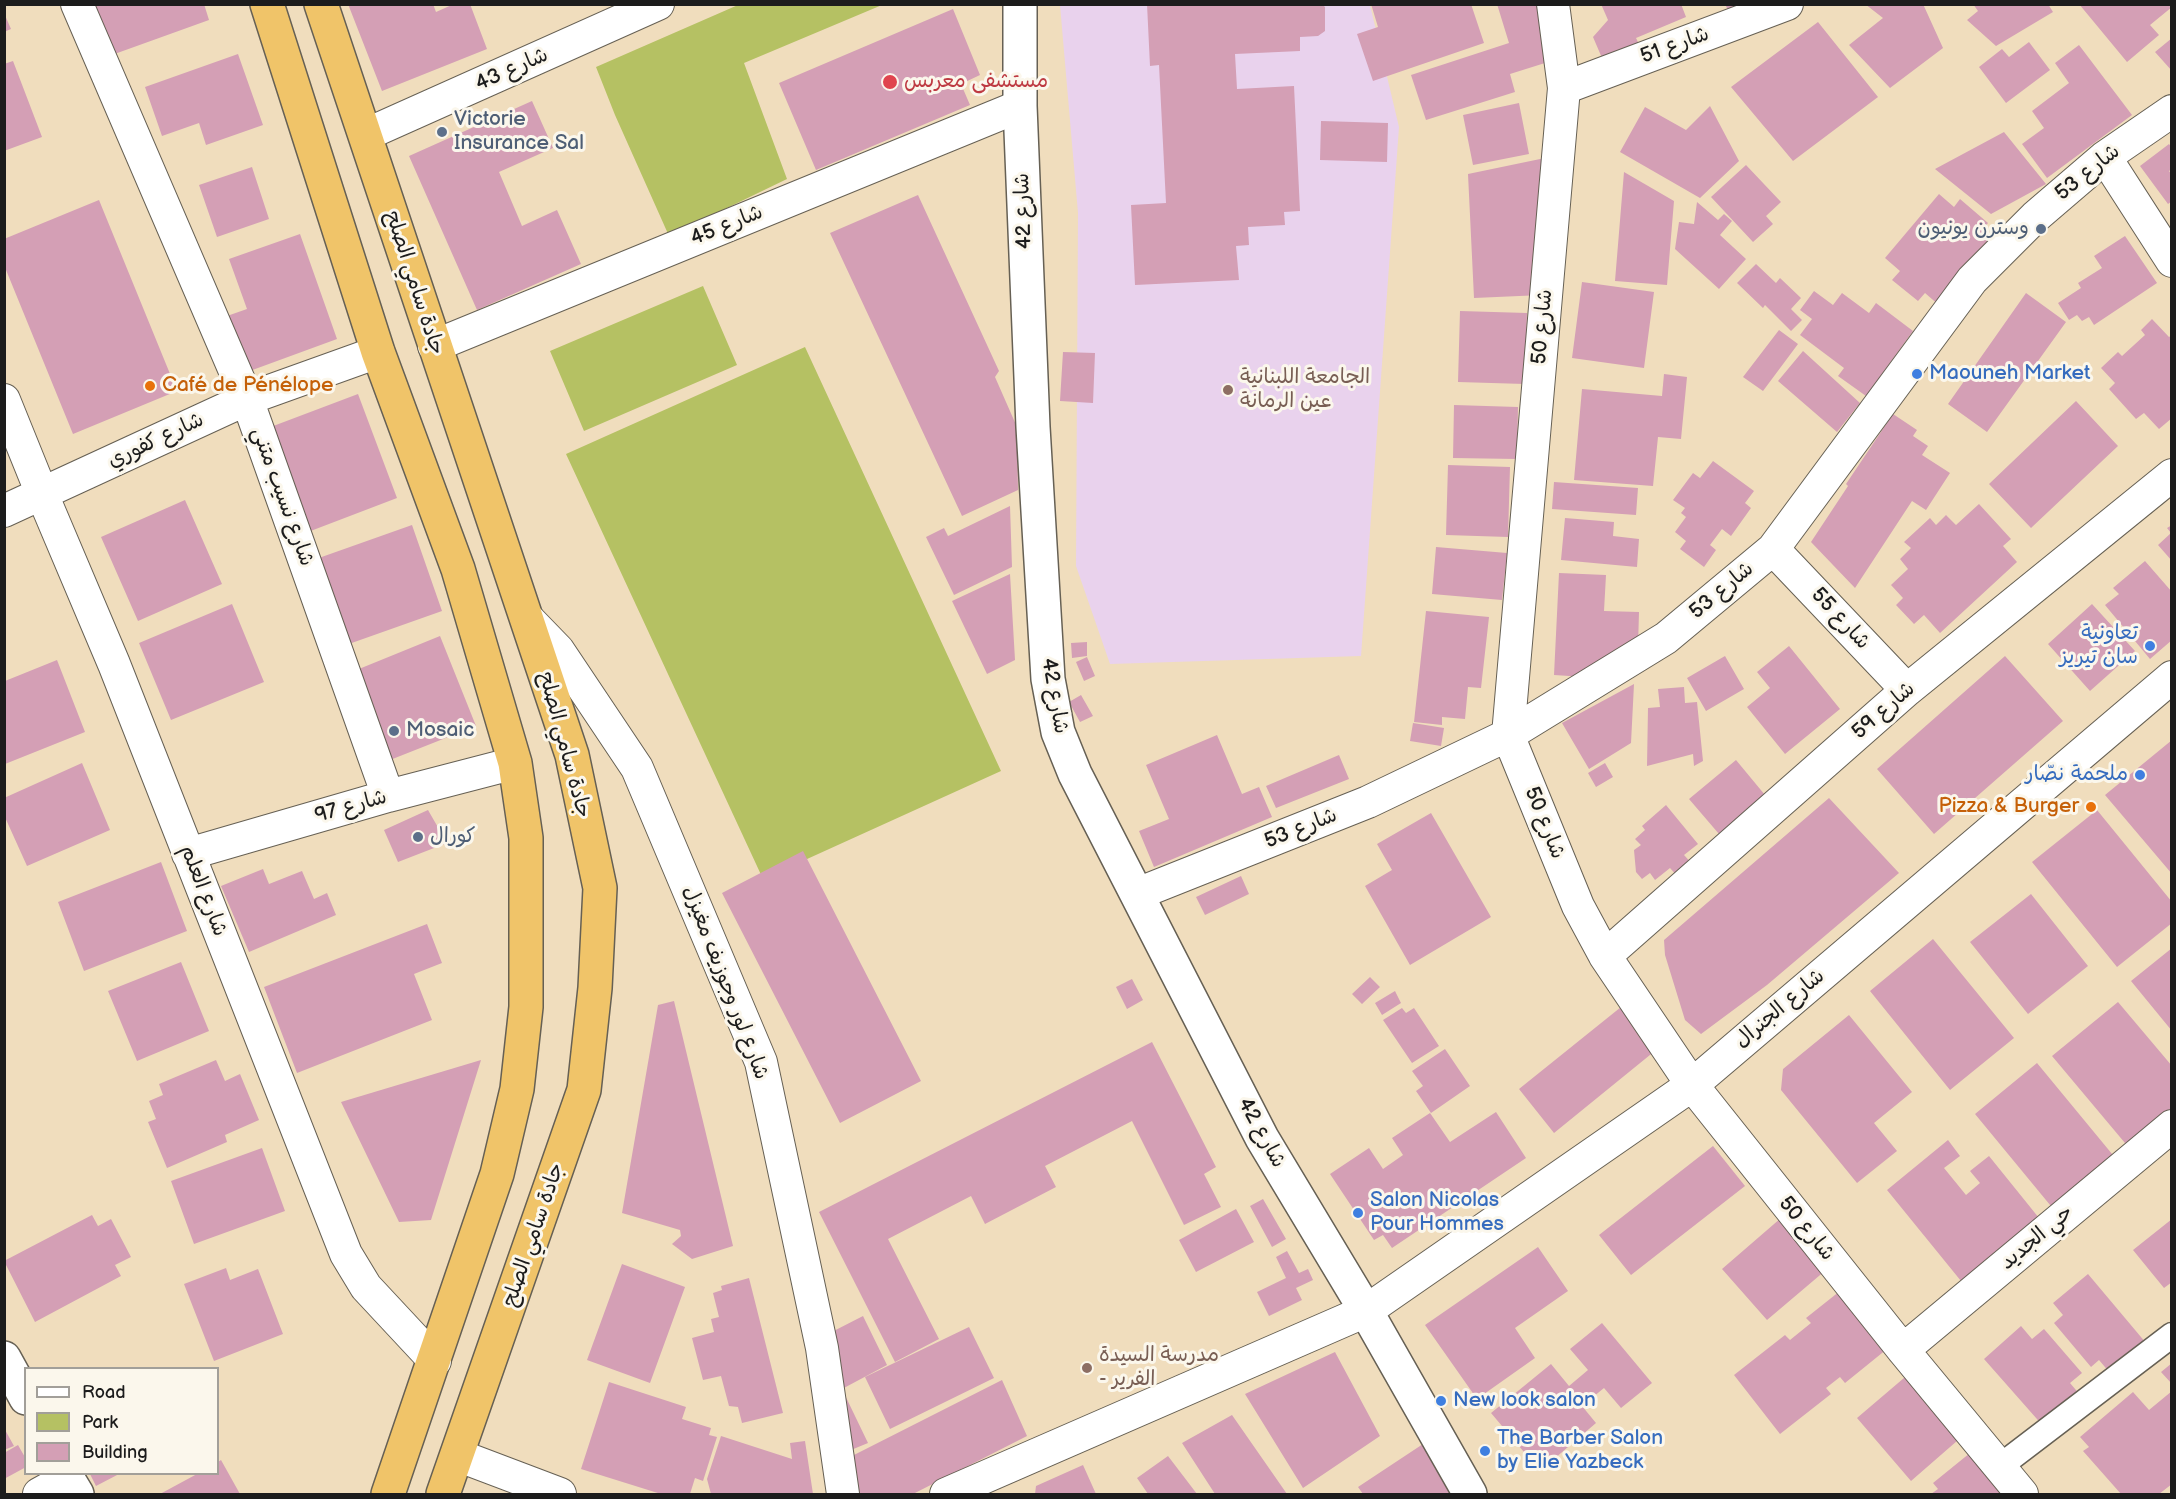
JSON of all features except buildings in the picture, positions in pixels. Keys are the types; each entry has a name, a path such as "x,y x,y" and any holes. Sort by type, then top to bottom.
{"highway":[{"path":"267,4 378,352 458,569 515,763 526,838 526,1007 517,1089 497,1174 388,1494"},
{"name":"جادة سامي الصلح","path":"321,4 572,754 600,888 595,988 584,1090 443,1494"}],"street":[{"name":"شارع نسيب متني","path":"77,4 247,399 388,796"},
{"name":"شارع 43","path":"365,135 658,4"},
{"name":"شارع 42","path":"1020,4 1020,106 1033,428 1048,679 1058,732 1075,774 1262,1138 1366,1311 1470,1494"},
{"name":"شارع 50","path":"1553,4 1564,87 1508,735 1578,906 1605,956 1692,1085 1903,1350 2022,1494"},
{"name":"شارع 51","path":"1564,87 1787,4"},
{"name":"شارع 45","path":"434,346 1020,106"},
{"name":"شارع 53","path":"1137,894 1368,802 1508,735 1666,638 1773,549 1972,280 2035,217 2105,157 2172,111"},
{"path":"2105,157 2172,261"},
{"name":"شارع كفوري","path":"4,512 247,399 378,352"},
{"name":"شارع العلم","path":"4,400 114,664 345,1254 366,1287 435,1361"},
{"name":"شارع 59","path":"1605,956 1907,690 2172,475"},
{"name":"شارع 55","path":"1773,549 1907,690"},
{"name":"شارع لور وجوزيف مغيزل","path":"527,618 558,650 637,768 761,1062 822,1347 843,1494"},
{"name":"شارع الجنرال","path":"1366,1311 1692,1085 2168,688"},
{"name":"شارع 97","path":"188,854 388,796 515,763"},
{"name":"حي الجديد","path":"1903,1350 2172,1126"},
{"path":"946,1494 1008,1484 1366,1311"},
{"path":"1999,1467 2172,1335"},
{"path":"4,1359 24,1394"},
{"path":"457,1455 560,1494"},
{"path":"39,1494 70,1482"}],"shaded area":[{"name":"الجامعة اللبنانية عين الرمانة","path":"1060,5 1370,5 1399,127 1361,656 1110,664 1076,566 1078,213"}],"green space":[{"path":"738,5 882,5 744,63 787,179 669,236 596,67"},
{"path":"703,286 737,365 584,431 550,351"},
{"path":"805,347 1001,771 763,879 566,454"}],"place":[{"name":"مستشفى معربس","path":"890,82"},
{"name":"Victorie Insurance Sal","path":"442,132"},
{"name":"وسترن يونيون","path":"2041,229"},
{"name":"Maouneh Market","path":"1917,374"},
{"name":"Café de Pénélope","path":"150,386"},
{"name":"الجامعة اللبنانية عين الرمانة","path":"1228,390"},
{"name":"تعاونية سان تيريز","path":"2150,646"},
{"name":"Mosaic","path":"394,731"},
{"name":"ملحمة نصّار","path":"2140,775"},
{"name":"Pizza & Burger","path":"2091,807"},
{"name":"كورال","path":"418,837"},
{"name":"Salon Nicolas Pour Hommes","path":"1358,1213"},
{"name":"مدرسة السيدة - الفرير","path":"1087,1368"},
{"name":"New look salon","path":"1441,1401"},
{"name":"The Barber Salon by Elie Yazbeck","path":"1485,1451"}]}
